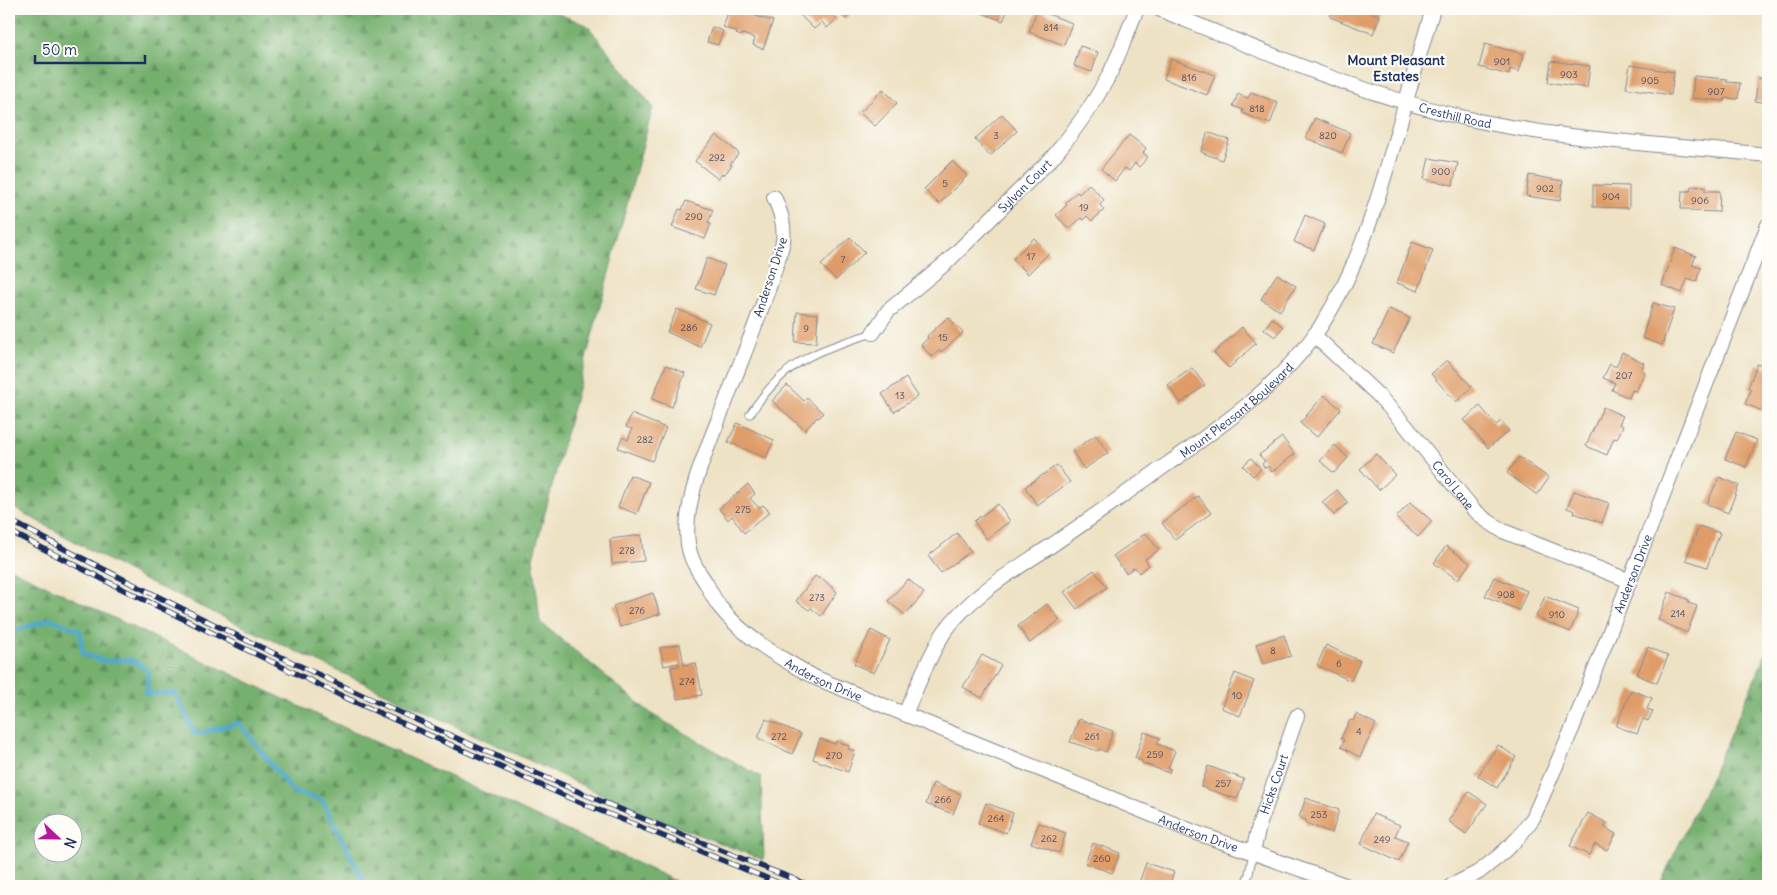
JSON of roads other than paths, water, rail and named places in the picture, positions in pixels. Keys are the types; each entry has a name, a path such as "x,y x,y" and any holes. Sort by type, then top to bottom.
{"street":[{"name":"Sylvan Court","path":"873,333 888,311 946,262 1052,158 1066,141 1089,110 1108,78 1137,9"},
{"name":"Cresthill Road","path":"1159,9 1294,64 1406,103 1486,122 1575,136 1768,155"},
{"name":"Mount Pleasant Boulevard","path":"905,714 945,631 966,608 989,588 1098,513 1227,420 1264,390 1314,335 1337,299 1364,240 1380,192 1433,9"},
{"name":"Anderson Drive","path":"774,197 785,229 783,242 697,478 688,521 687,535 691,556 719,606 754,639 786,661 816,678 1184,828 1348,886"},
{"name":"Anderson Drive","path":"1450,886 1479,872 1499,856 1518,838 1533,818 1572,729 1768,225"},
{"name":"Carol Lane","path":"1314,335 1378,395 1406,426 1473,509 1486,520 1503,531 1630,581"},
{"name":"Hicks Court","path":"1253,852 1259,826 1297,716"}],"lane":[{"path":"750,414 762,396 788,370 810,355 831,346 873,333"},
{"path":"1244,886 1249,874 1253,852"}],"waterway":[{"path":"9,626 17,630 51,619 80,631 83,654 104,661 133,660 149,672 146,694 175,693 195,734 239,723 293,792 322,800 366,886"}],"railway":[{"path":"9,520 219,627 361,695 606,803 811,886"},
{"path":"9,531 116,586 344,697 574,800 786,886"}],"district":[{"name":"Mount Pleasant Estates","path":"1396,68"}]}
